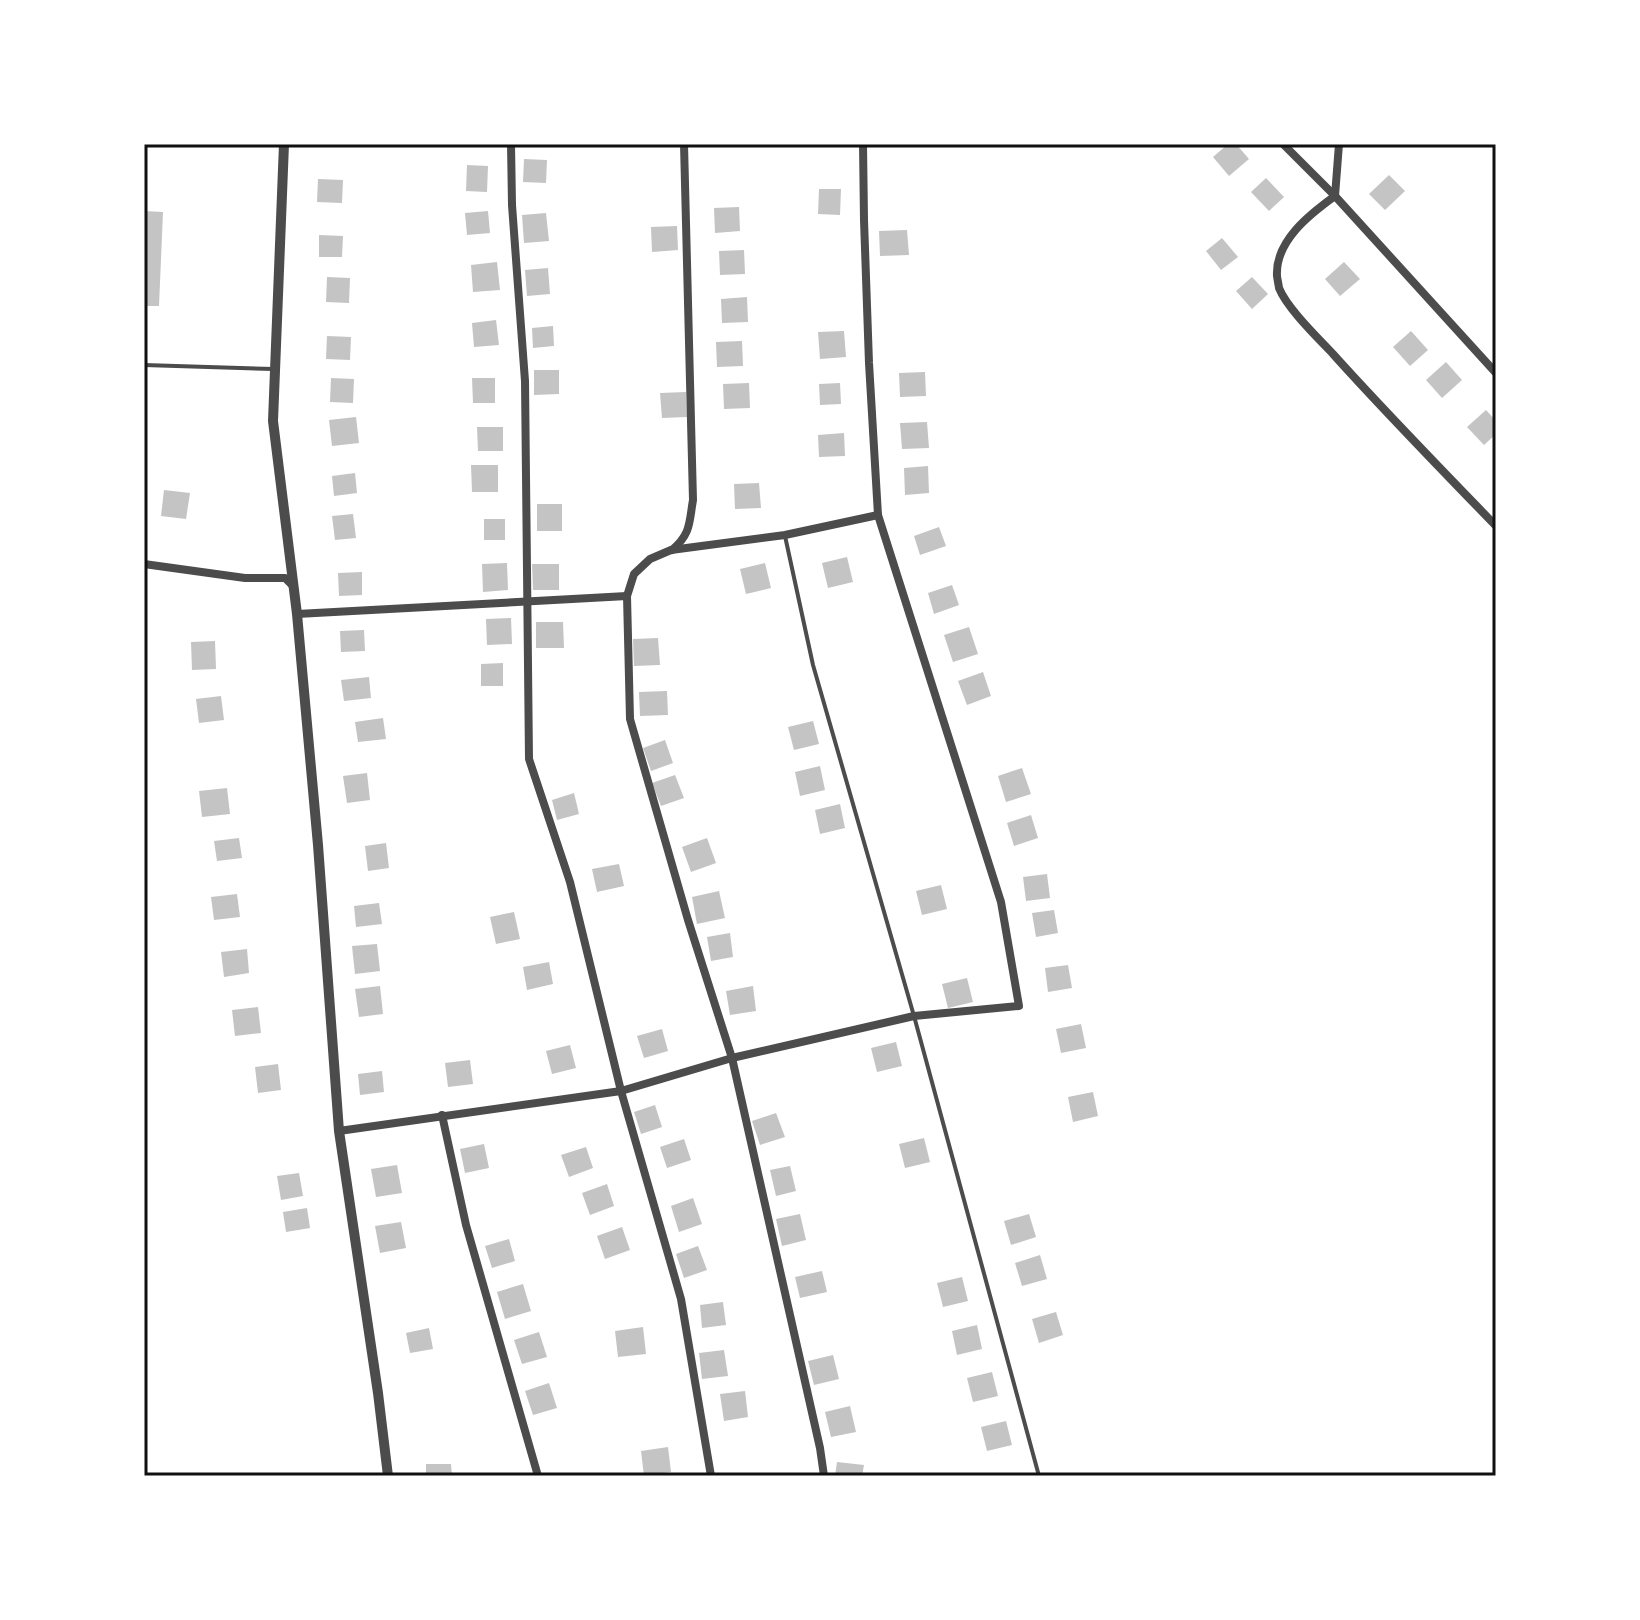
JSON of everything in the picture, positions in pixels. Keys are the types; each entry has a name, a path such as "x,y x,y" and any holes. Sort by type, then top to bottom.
{"street":[{"path":"284,144 273,421 297,614 339,1131 388,1476"},
{"path":"511,144 512,205 525,381 529,759 570,882 621,1091 681,1299 711,1476"},
{"path":"671,550 683,540 688,529 693,500 684,144"},
{"path":"339,1131 621,1091 732,1058 914,1016 1019,1006 1001,902 878,515 869,363 863,144"},
{"path":"1283,144 1335,196 1496,373"},
{"path":"1339,144 1335,196 1313,212 1294,232 1279,256 1279,287 1298,314 1353,376 1496,526"},
{"path":"824,1476 732,1058 630,719 627,596 634,574 650,559 671,550 785,535 878,515"},
{"path":"144,564 245,578 285,578 293,586"},
{"path":"297,614 627,596"},
{"path":"442,1115 466,1225 538,1476"}],"lane":[{"path":"144,365 275,369"},
{"path":"785,535 813,665 914,1016 1039,1476"}],"building":[{"path":"1228,144 1236,144 1249,159 1229,176 1213,157"},
{"path":"524,159 547,160 546,183 523,182"},
{"path":"467,165 488,166 487,192 466,191"},
{"path":"1389,175 1405,191 1385,210 1369,194"},
{"path":"1266,178 1284,197 1269,211 1251,192"},
{"path":"318,179 343,180 342,203 317,202"},
{"path":"819,189 841,189 840,215 818,214"},
{"path":"739,207 740,231 715,233 714,208"},
{"path":"144,211 163,212 159,306 144,306"},
{"path":"488,211 490,233 467,235 465,213"},
{"path":"546,213 549,241 524,243 522,215"},
{"path":"677,226 678,250 652,252 651,227"},
{"path":"907,230 909,255 880,256 879,231"},
{"path":"319,235 343,236 342,257 319,257"},
{"path":"1222,238 1238,257 1221,270 1206,251"},
{"path":"744,250 745,274 720,275 719,251"},
{"path":"497,262 500,290 473,292 471,265"},
{"path":"1344,262 1360,279 1340,296 1325,279"},
{"path":"548,268 550,294 527,296 525,270"},
{"path":"327,277 350,278 349,303 326,302"},
{"path":"1252,277 1268,294 1252,309 1236,291"},
{"path":"747,297 748,322 722,323 721,299"},
{"path":"496,320 499,345 474,347 472,323"},
{"path":"553,326 554,346 533,348 532,328"},
{"path":"844,331 846,357 820,359 818,332"},
{"path":"1411,331 1428,350 1410,366 1393,347"},
{"path":"327,336 351,337 350,360 326,359"},
{"path":"742,341 743,366 717,367 716,342"},
{"path":"1446,362 1462,380 1442,398 1426,380"},
{"path":"534,370 559,370 559,394 534,395"},
{"path":"925,372 926,396 900,397 899,373"},
{"path":"331,378 354,379 353,403 330,402"},
{"path":"472,378 495,378 495,403 473,403"},
{"path":"749,383 750,408 724,409 723,384"},
{"path":"840,383 841,404 820,405 819,384"},
{"path":"686,392 687,417 662,418 660,393"},
{"path":"1486,410 1496,421 1496,434 1484,445 1467,427"},
{"path":"356,417 359,443 332,446 329,420"},
{"path":"927,422 929,448 902,449 900,423"},
{"path":"477,427 503,427 503,451 478,451"},
{"path":"844,433 845,456 819,457 818,435"},
{"path":"471,465 498,465 498,492 472,492"},
{"path":"928,466 929,493 905,495 904,468"},
{"path":"355,473 357,493 334,496 332,476"},
{"path":"759,483 761,508 735,509 734,484"},
{"path":"164,490 190,493 186,519 161,516"},
{"path":"537,504 562,504 562,531 537,531"},
{"path":"353,514 356,538 335,540 332,516"},
{"path":"484,519 505,519 505,540 484,540"},
{"path":"939,527 946,546 920,555 914,536"},
{"path":"847,557 853,582 828,588 822,563"},
{"path":"507,563 508,590 483,592 482,564"},
{"path":"765,563 771,588 746,594 740,569"},
{"path":"532,564 559,564 559,590 533,590"},
{"path":"362,572 362,595 339,596 338,573"},
{"path":"952,585 959,605 934,614 928,593"},
{"path":"511,618 512,644 487,645 486,619"},
{"path":"536,622 563,622 564,648 536,648"},
{"path":"969,627 978,654 953,662 944,635"},
{"path":"364,630 365,651 341,652 340,631"},
{"path":"658,638 660,665 634,666 633,639"},
{"path":"215,641 216,669 192,670 191,642"},
{"path":"503,663 503,686 481,686 481,664"},
{"path":"983,672 991,696 967,705 958,681"},
{"path":"369,677 371,698 344,701 341,680"},
{"path":"667,691 668,715 640,716 639,692"},
{"path":"221,696 224,720 199,723 196,699"},
{"path":"383,718 386,739 358,742 355,722"},
{"path":"813,721 819,744 794,750 788,727"},
{"path":"665,740 673,763 651,771 643,748"},
{"path":"820,766 825,790 800,796 795,772"},
{"path":"1022,768 1031,794 1006,802 998,776"},
{"path":"367,773 370,800 347,803 343,776"},
{"path":"675,775 684,798 661,806 652,783"},
{"path":"227,788 230,814 202,817 199,791"},
{"path":"574,793 579,814 557,820 552,800"},
{"path":"840,804 845,828 820,834 815,810"},
{"path":"1031,815 1038,838 1014,846 1007,823"},
{"path":"239,838 242,858 217,861 214,841"},
{"path":"707,838 716,863 691,872 682,847"},
{"path":"386,843 389,868 368,871 365,846"},
{"path":"619,864 624,886 597,892 592,869"},
{"path":"1047,874 1050,898 1026,901 1023,877"},
{"path":"941,885 947,909 922,915 916,891"},
{"path":"719,891 725,918 697,924 692,897"},
{"path":"237,894 240,917 214,920 211,897"},
{"path":"379,903 382,924 356,927 354,906"},
{"path":"1054,910 1058,933 1036,937 1032,913"},
{"path":"514,912 520,939 496,944 490,917"},
{"path":"730,933 733,957 711,961 707,937"},
{"path":"377,944 380,971 355,974 352,946"},
{"path":"247,949 249,973 224,977 221,952"},
{"path":"549,962 553,984 527,990 523,967"},
{"path":"1068,965 1072,988 1048,992 1045,968"},
{"path":"967,978 973,1002 948,1008 942,984"},
{"path":"380,986 383,1014 359,1017 355,989"},
{"path":"753,986 756,1011 730,1015 726,991"},
{"path":"258,1007 261,1033 235,1036 232,1010"},
{"path":"1081,1024 1086,1048 1061,1053 1056,1029"},
{"path":"662,1029 668,1051 644,1058 637,1036"},
{"path":"896,1042 902,1066 877,1072 871,1048"},
{"path":"570,1045 576,1068 552,1074 546,1051"},
{"path":"470,1060 473,1084 448,1087 445,1063"},
{"path":"278,1064 281,1090 258,1093 255,1067"},
{"path":"382,1071 384,1092 360,1095 358,1074"},
{"path":"1093,1092 1098,1116 1073,1122 1068,1097"},
{"path":"655,1105 662,1127 641,1134 634,1112"},
{"path":"776,1113 785,1137 760,1145 752,1121"},
{"path":"924,1138 930,1162 905,1168 899,1144"},
{"path":"684,1139 691,1160 667,1168 660,1147"},
{"path":"484,1144 489,1168 465,1173 460,1149"},
{"path":"586,1147 593,1168 569,1177 561,1155"},
{"path":"397,1165 402,1193 376,1197 371,1169"},
{"path":"790,1166 796,1191 776,1196 770,1170"},
{"path":"299,1173 303,1196 281,1200 277,1176"},
{"path":"607,1184 614,1206 590,1215 582,1193"},
{"path":"693,1198 702,1224 679,1232 671,1206"},
{"path":"307,1208 310,1228 286,1232 283,1212"},
{"path":"800,1214 806,1240 782,1246 776,1219"},
{"path":"1029,1214 1036,1237 1011,1245 1004,1221"},
{"path":"401,1222 406,1248 380,1253 375,1226"},
{"path":"622,1227 630,1250 605,1259 597,1236"},
{"path":"509,1239 515,1261 492,1268 485,1246"},
{"path":"698,1246 707,1270 684,1278 676,1254"},
{"path":"1040,1255 1047,1279 1022,1286 1015,1263"},
{"path":"822,1271 827,1292 800,1298 795,1277"},
{"path":"962,1277 968,1301 943,1307 937,1283"},
{"path":"523,1284 531,1311 505,1319 497,1292"},
{"path":"723,1302 726,1325 702,1328 700,1305"},
{"path":"1056,1312 1063,1335 1039,1343 1032,1319"},
{"path":"977,1325 982,1349 957,1355 952,1331"},
{"path":"643,1327 646,1354 618,1357 615,1331"},
{"path":"429,1328 433,1349 410,1353 406,1333"},
{"path":"539,1332 547,1357 522,1364 514,1340"},
{"path":"724,1350 728,1376 702,1379 699,1353"},
{"path":"833,1355 839,1379 814,1385 808,1361"},
{"path":"992,1372 998,1396 973,1402 967,1378"},
{"path":"549,1383 557,1408 533,1415 525,1391"},
{"path":"745,1391 748,1417 724,1421 720,1394"},
{"path":"850,1406 856,1432 831,1437 825,1412"},
{"path":"1006,1421 1012,1445 987,1451 981,1427"},
{"path":"668,1447 671,1472 644,1476 641,1451"},
{"path":"837,1462 864,1465 862,1476 835,1476"},
{"path":"426,1464 451,1464 452,1476 426,1476"}]}
